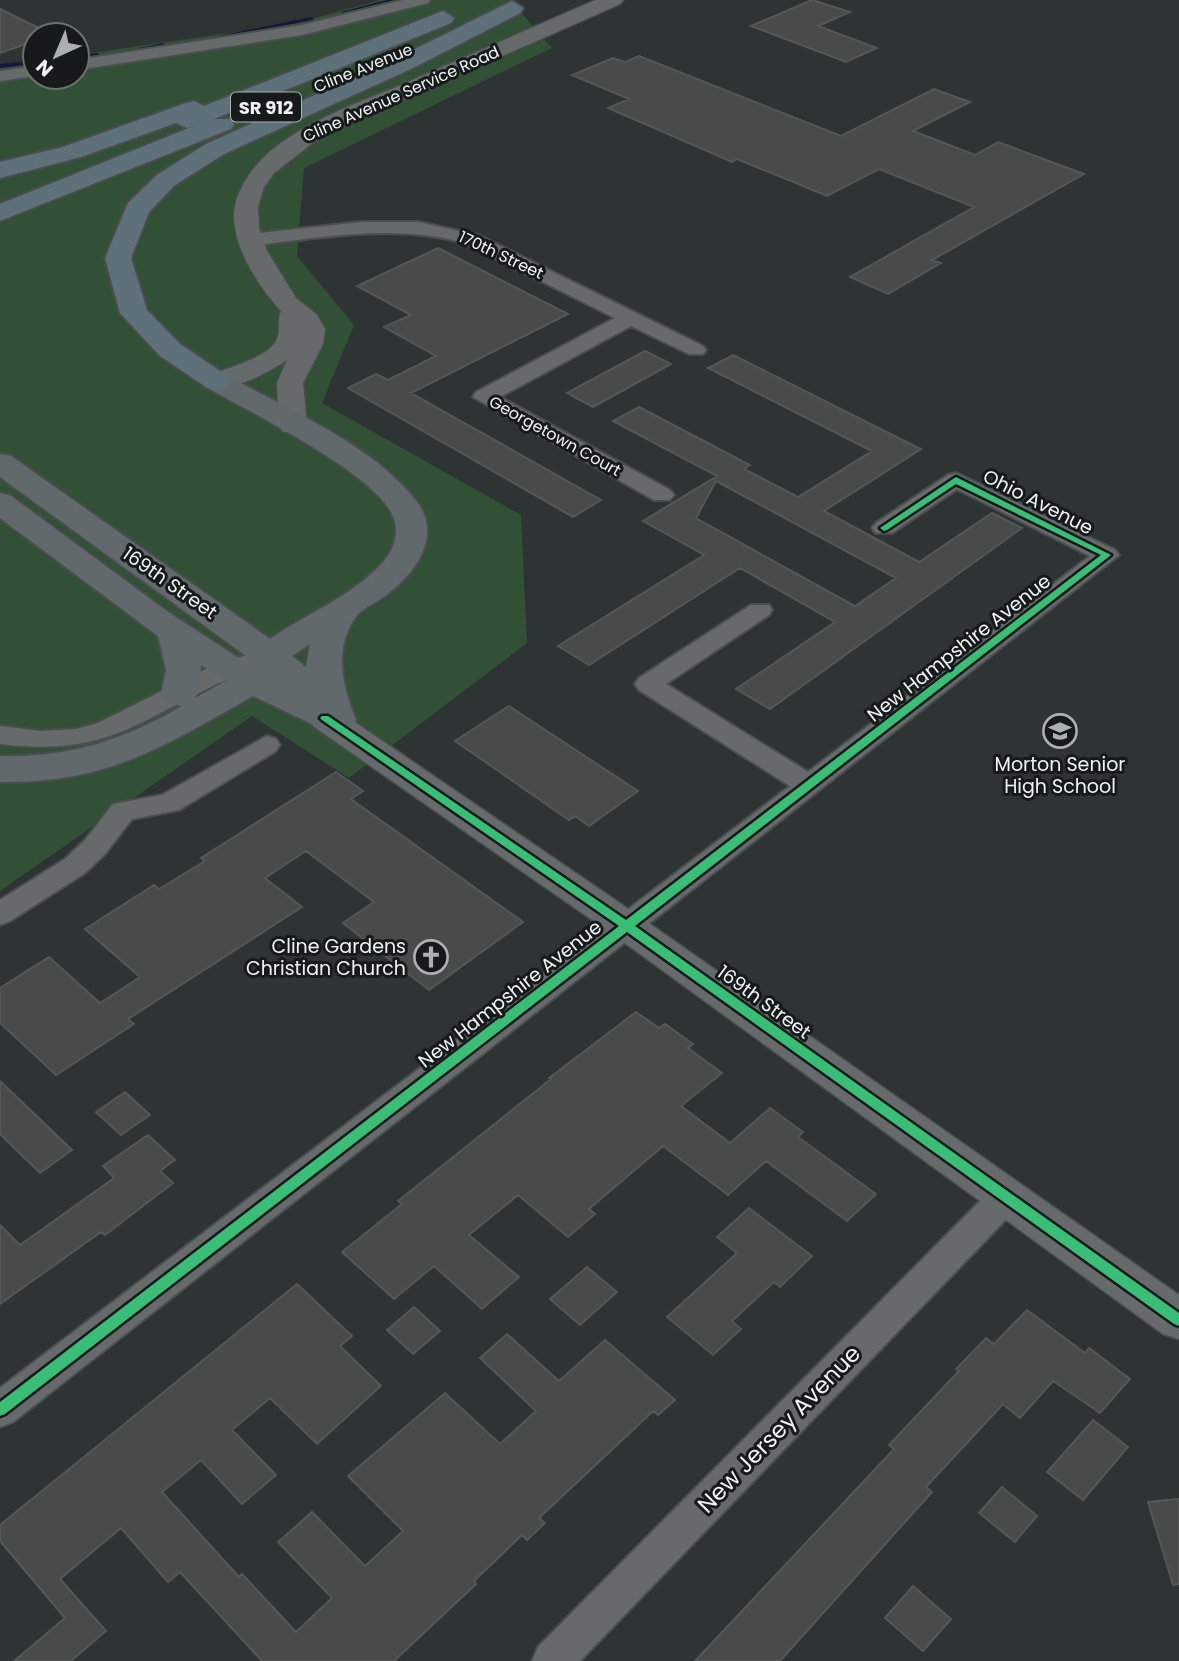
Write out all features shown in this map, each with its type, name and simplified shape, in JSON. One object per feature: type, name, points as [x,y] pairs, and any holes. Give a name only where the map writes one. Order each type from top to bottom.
[{"type":"highway","name":"Cline Avenue","points":[[0,196],[430,24],[511,3]]},
{"type":"highway","name":"Cline Avenue","points":[[0,214],[511,3]]},
{"type":"highway","points":[[216,381],[170,350],[134,313],[118,258],[137,209],[166,180],[215,149],[405,63],[511,3]]},
{"type":"highway","points":[[0,170],[72,152],[430,24]]},
{"type":"main road","points":[[0,769],[24,770],[89,761],[125,750],[164,732],[249,669],[340,614],[398,564],[411,545],[413,525],[407,509],[374,473],[216,381]]},
{"type":"main road","name":"169th Street","points":[[0,463],[249,669]]},
{"type":"main road","name":"169th Street","points":[[0,503],[172,629],[249,669],[333,723]]},
{"type":"main road","points":[[333,723],[324,688],[324,652],[340,614]]},
{"type":"main road","points":[[172,629],[182,652],[185,673],[179,695]]},
{"type":"street","points":[[91,63],[288,32],[422,0]]},
{"type":"street","name":"Cline Avenue Service Road","points":[[293,426],[290,381],[311,343],[312,329],[307,318],[292,310],[269,279],[249,240],[244,221],[250,192],[269,162],[292,144],[346,115],[613,0]]},
{"type":"street","points":[[0,76],[21,73]]},
{"type":"street","name":"170th Street","points":[[249,240],[396,227],[443,230],[471,239],[696,350]]},
{"type":"street","points":[[216,381],[249,370],[288,346],[292,336],[289,323],[292,310]]},
{"type":"street","name":"Georgetown Court","points":[[631,318],[484,397],[662,495]]},
{"type":"street","name":"Ohio Avenue","points":[[884,528],[956,480],[1107,555]]},
{"type":"street","name":"New Hampshire Avenue","points":[[0,1409],[1107,555]]},
{"type":"street","points":[[760,610],[648,684],[810,786]]},
{"type":"street","points":[[0,735],[28,741],[82,738],[117,728],[179,695],[249,669]]},
{"type":"street","name":"169th Street","points":[[333,723],[627,926],[1179,1320]]},
{"type":"street","points":[[0,914],[75,866],[95,847],[123,811],[169,803],[267,745]]},
{"type":"street","name":"New Jersey Avenue","points":[[552,1661],[1006,1197]]},
{"type":"green space","points":[[380,0],[510,0],[552,48],[304,168],[297,256],[354,325],[322,403],[521,515],[527,643],[349,778],[252,716],[0,891],[0,67],[21,63],[21,91],[91,91],[91,53],[297,23]]},
{"type":"building","points":[[812,0],[850,12],[818,26],[877,48],[846,62],[751,26]]},
{"type":"building","points":[[0,9],[24,21],[21,21],[21,46],[0,53]]},
{"type":"building","points":[[639,56],[841,136],[934,89],[970,102],[913,131],[975,155],[998,142],[1084,174],[932,260],[941,263],[888,294],[850,277],[974,207],[879,169],[827,196],[737,159],[732,162],[608,108],[629,99],[572,75],[613,58],[625,62]]},
{"type":"building","points":[[438,248],[568,314],[411,393],[601,500],[573,517],[348,388],[376,374],[388,380],[436,356],[384,327],[411,315],[357,286]]},
{"type":"building","points":[[645,351],[671,364],[593,407],[567,393]]},
{"type":"building","points":[[733,355],[921,449],[824,511],[919,562],[992,513],[1022,528],[770,709],[736,689],[835,622],[740,568],[589,665],[558,646],[704,555],[643,521],[717,476],[613,421],[639,407],[750,465],[744,469],[798,497],[872,451],[708,368]],"holes":[[[716,481],[896,578],[855,606],[696,518]]]},
{"type":"building","points":[[509,706],[638,791],[589,826],[575,816],[569,820],[455,741]]},
{"type":"building","points":[[336,772],[363,791],[351,799],[523,922],[429,990],[343,923],[374,902],[306,851],[265,878],[302,907],[128,1019],[134,1024],[56,1075],[0,1023],[0,988],[49,957],[100,1003],[140,977],[85,929],[154,885],[159,889],[205,861],[201,858]]},
{"type":"building","points":[[636,1012],[659,1028],[665,1024],[693,1044],[688,1048],[722,1073],[681,1106],[730,1143],[770,1108],[803,1132],[798,1137],[876,1194],[847,1221],[766,1161],[728,1195],[663,1146],[589,1209],[595,1214],[568,1237],[518,1195],[469,1235],[519,1277],[482,1309],[434,1266],[394,1299],[342,1252],[402,1204],[398,1201],[551,1079],[549,1078]]},
{"type":"building","points":[[0,1081],[72,1150],[40,1173],[0,1134]]},
{"type":"building","points":[[125,1092],[150,1115],[121,1135],[96,1112]]},
{"type":"building","points":[[148,1135],[175,1160],[160,1171],[173,1183],[105,1235],[101,1232],[0,1304],[0,1225],[20,1245],[114,1178],[103,1166]]},
{"type":"building","points":[[749,1208],[812,1256],[780,1287],[774,1282],[732,1321],[741,1329],[713,1355],[667,1317],[737,1253],[717,1237]]},
{"type":"building","points":[[587,1267],[617,1292],[580,1325],[550,1299]]},
{"type":"building","points":[[297,1284],[352,1336],[340,1346],[381,1386],[317,1444],[270,1398],[232,1430],[276,1475],[242,1504],[201,1460],[162,1492],[239,1577],[242,1574],[296,1632],[332,1598],[278,1542],[312,1512],[365,1566],[403,1531],[348,1476],[445,1393],[500,1444],[536,1411],[480,1358],[507,1334],[559,1381],[605,1340],[675,1400],[658,1415],[653,1411],[539,1518],[545,1523],[527,1540],[522,1535],[474,1581],[476,1584],[394,1661],[262,1661],[180,1572],[168,1582],[121,1528],[60,1579],[106,1631],[71,1661],[14,1661],[65,1618],[0,1541],[0,1525]]},
{"type":"building","points":[[414,1307],[440,1331],[413,1354],[387,1330]]},
{"type":"building","points":[[1027,1310],[1085,1353],[1089,1348],[1130,1379],[1100,1413],[1053,1381],[1020,1418],[1003,1404],[926,1487],[932,1492],[780,1661],[695,1661],[894,1449],[889,1445],[959,1371],[956,1369],[986,1338],[994,1344]]},
{"type":"building","points":[[1093,1420],[1128,1447],[1083,1500],[1047,1472]]},
{"type":"building","points":[[1002,1487],[1037,1516],[1015,1542],[979,1513]]},
{"type":"building","points":[[1179,1499],[1179,1584],[1173,1585],[1148,1502]]},
{"type":"building","points":[[913,1586],[951,1619],[923,1651],[885,1618]]},
{"type":"waterway","points":[[343,12],[393,0]]},
{"type":"waterway","points":[[216,37],[311,19]]},
{"type":"waterway","points":[[134,50],[163,45]]},
{"type":"waterway","points":[[91,56],[97,55]]},
{"type":"waterway","points":[[0,66],[21,64]]},
{"type":"cycle path","points":[[0,1410],[1107,555],[956,480],[884,528]]},
{"type":"cycle path","points":[[325,718],[627,926],[1179,1320]]},
{"type":"place","name":"Morton Senior High School","points":[[1060,731]]},
{"type":"place","name":"Cline Gardens Christian Church","points":[[431,957]]}]
